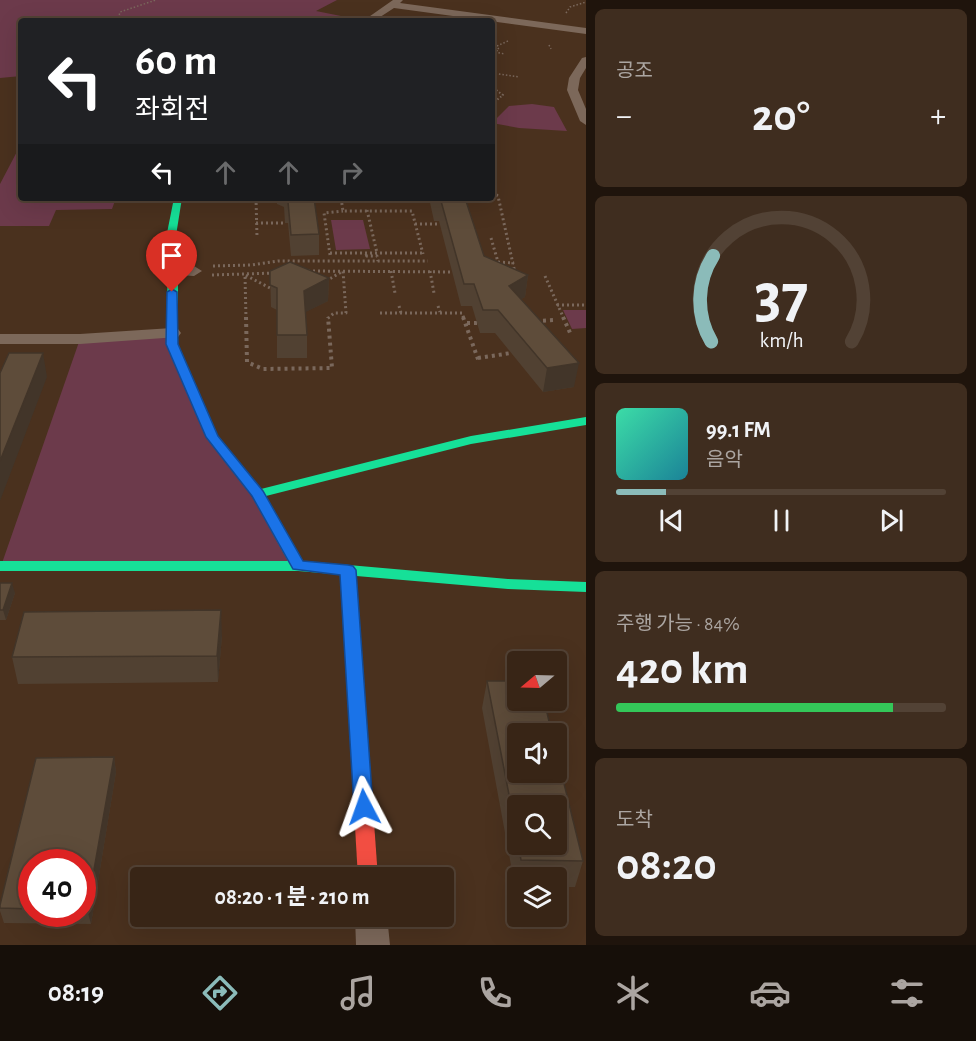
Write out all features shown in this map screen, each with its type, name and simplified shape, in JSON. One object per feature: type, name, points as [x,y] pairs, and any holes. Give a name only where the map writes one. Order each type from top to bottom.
[{"type":"street","points":[[373,18],[397,2],[586,31]]},
{"type":"street","points":[[586,60],[571,82],[571,88],[586,121]]},
{"type":"street","points":[[177,201],[169,248],[172,258],[172,344],[212,437],[258,494],[298,566]]},
{"type":"street","points":[[172,271],[202,271]]},
{"type":"street","points":[[0,339],[80,339],[172,333]]},
{"type":"street","points":[[258,494],[471,440],[586,421]]},
{"type":"street","points":[[0,566],[298,566],[508,584],[586,587]]},
{"type":"street","points":[[348,570],[367,867]]},
{"type":"street","points":[[372,927],[373,945]]},
{"type":"path","points":[[122,18],[119,16],[123,10],[156,0]]},
{"type":"path","points":[[495,41],[499,38]]},
{"type":"path","points":[[495,52],[499,48],[497,46],[508,41]]},
{"type":"path","points":[[549,45],[551,49]]},
{"type":"path","points":[[495,52],[505,54]]},
{"type":"path","points":[[495,74],[519,78]]},
{"type":"path","points":[[495,101],[503,94],[496,90]]},
{"type":"path","points":[[495,193],[498,196],[514,263],[514,276]]},
{"type":"path","points":[[256,201],[257,237]]},
{"type":"path","points":[[341,201],[343,211]]},
{"type":"path","points":[[370,203],[369,210],[377,253]]},
{"type":"path","points":[[404,203],[406,210]]},
{"type":"path","points":[[343,211],[412,211],[423,254],[330,254],[325,212],[343,211]]},
{"type":"path","points":[[317,222],[325,221]]},
{"type":"path","points":[[256,223],[285,223]]},
{"type":"path","points":[[416,224],[440,224]]},
{"type":"path","points":[[491,238],[498,262],[514,263]]},
{"type":"path","points":[[377,253],[364,256],[376,256],[378,261]]},
{"type":"path","points":[[202,271],[278,261],[428,261]]},
{"type":"path","points":[[202,271],[245,275],[276,272]]},
{"type":"path","points":[[308,271],[458,272]]},
{"type":"path","points":[[245,275],[247,362],[263,369],[332,368],[327,318],[331,314],[346,313],[343,271]]},
{"type":"path","points":[[326,281],[343,271]]},
{"type":"path","points":[[392,271],[395,293]]},
{"type":"path","points":[[430,272],[434,293]]},
{"type":"path","points":[[245,275],[276,290]]},
{"type":"path","points":[[545,276],[571,335]]},
{"type":"path","points":[[556,305],[586,305]]},
{"type":"path","points":[[399,306],[400,313]]},
{"type":"path","points":[[438,306],[440,312]]},
{"type":"path","points":[[380,313],[459,312],[464,315],[478,360],[511,354]]},
{"type":"path","points":[[531,321],[555,320]]},
{"type":"path","points":[[467,323],[477,323]]},
{"type":"shaded area","points":[[0,0],[337,0],[316,11],[351,18],[18,18],[18,76],[0,78]]},
{"type":"shaded area","points":[[532,104],[554,107],[567,131],[519,128],[495,124],[495,120],[509,106]]},
{"type":"shaded area","points":[[18,150],[18,201],[115,201],[112,209],[56,210],[49,226],[0,226],[0,184]]},
{"type":"shaded area","points":[[331,220],[363,220],[370,249],[336,250]]},
{"type":"shaded area","points":[[563,310],[586,310],[586,328],[572,329]]},
{"type":"shaded area","points":[[172,333],[212,437],[298,566],[1,566],[80,339]]},
{"type":"building","points":[[314,201],[319,234],[291,235],[288,202],[284,202]]},
{"type":"building","points":[[441,201],[466,201],[484,256],[528,275],[509,286],[579,363],[547,368],[498,310],[483,310],[474,284],[464,284]]},
{"type":"building","points":[[290,262],[329,278],[304,291],[307,335],[277,335],[277,288],[270,285],[270,271]]},
{"type":"building","points":[[9,353],[43,353],[0,461],[0,373]]},
{"type":"building","points":[[0,583],[12,583],[3,610],[0,610]]},
{"type":"building","points":[[221,610],[217,656],[12,657],[24,612]]},
{"type":"building","points":[[487,681],[507,681],[507,711],[547,711],[549,723],[507,723],[507,783],[564,783],[567,795],[509,795]]},
{"type":"building","points":[[114,757],[96,858],[96,849],[18,849],[18,909],[0,908],[0,905],[36,758]]},
{"type":"building","points":[[567,796],[583,861],[521,860],[520,855],[567,855]]},
{"type":"traffic: fast","points":[[177,201],[169,248],[173,258],[172,344],[212,437],[258,494],[298,566]]},
{"type":"traffic: fast","points":[[258,494],[471,440],[586,421]]},
{"type":"traffic: fast","points":[[0,566],[298,566],[508,584],[586,587]]},
{"type":"traffic: jam","points":[[348,570],[367,867]]},
{"type":"route","points":[[172,292],[172,344],[196,395],[212,437],[258,494],[298,566],[348,570],[364,807]]}]
